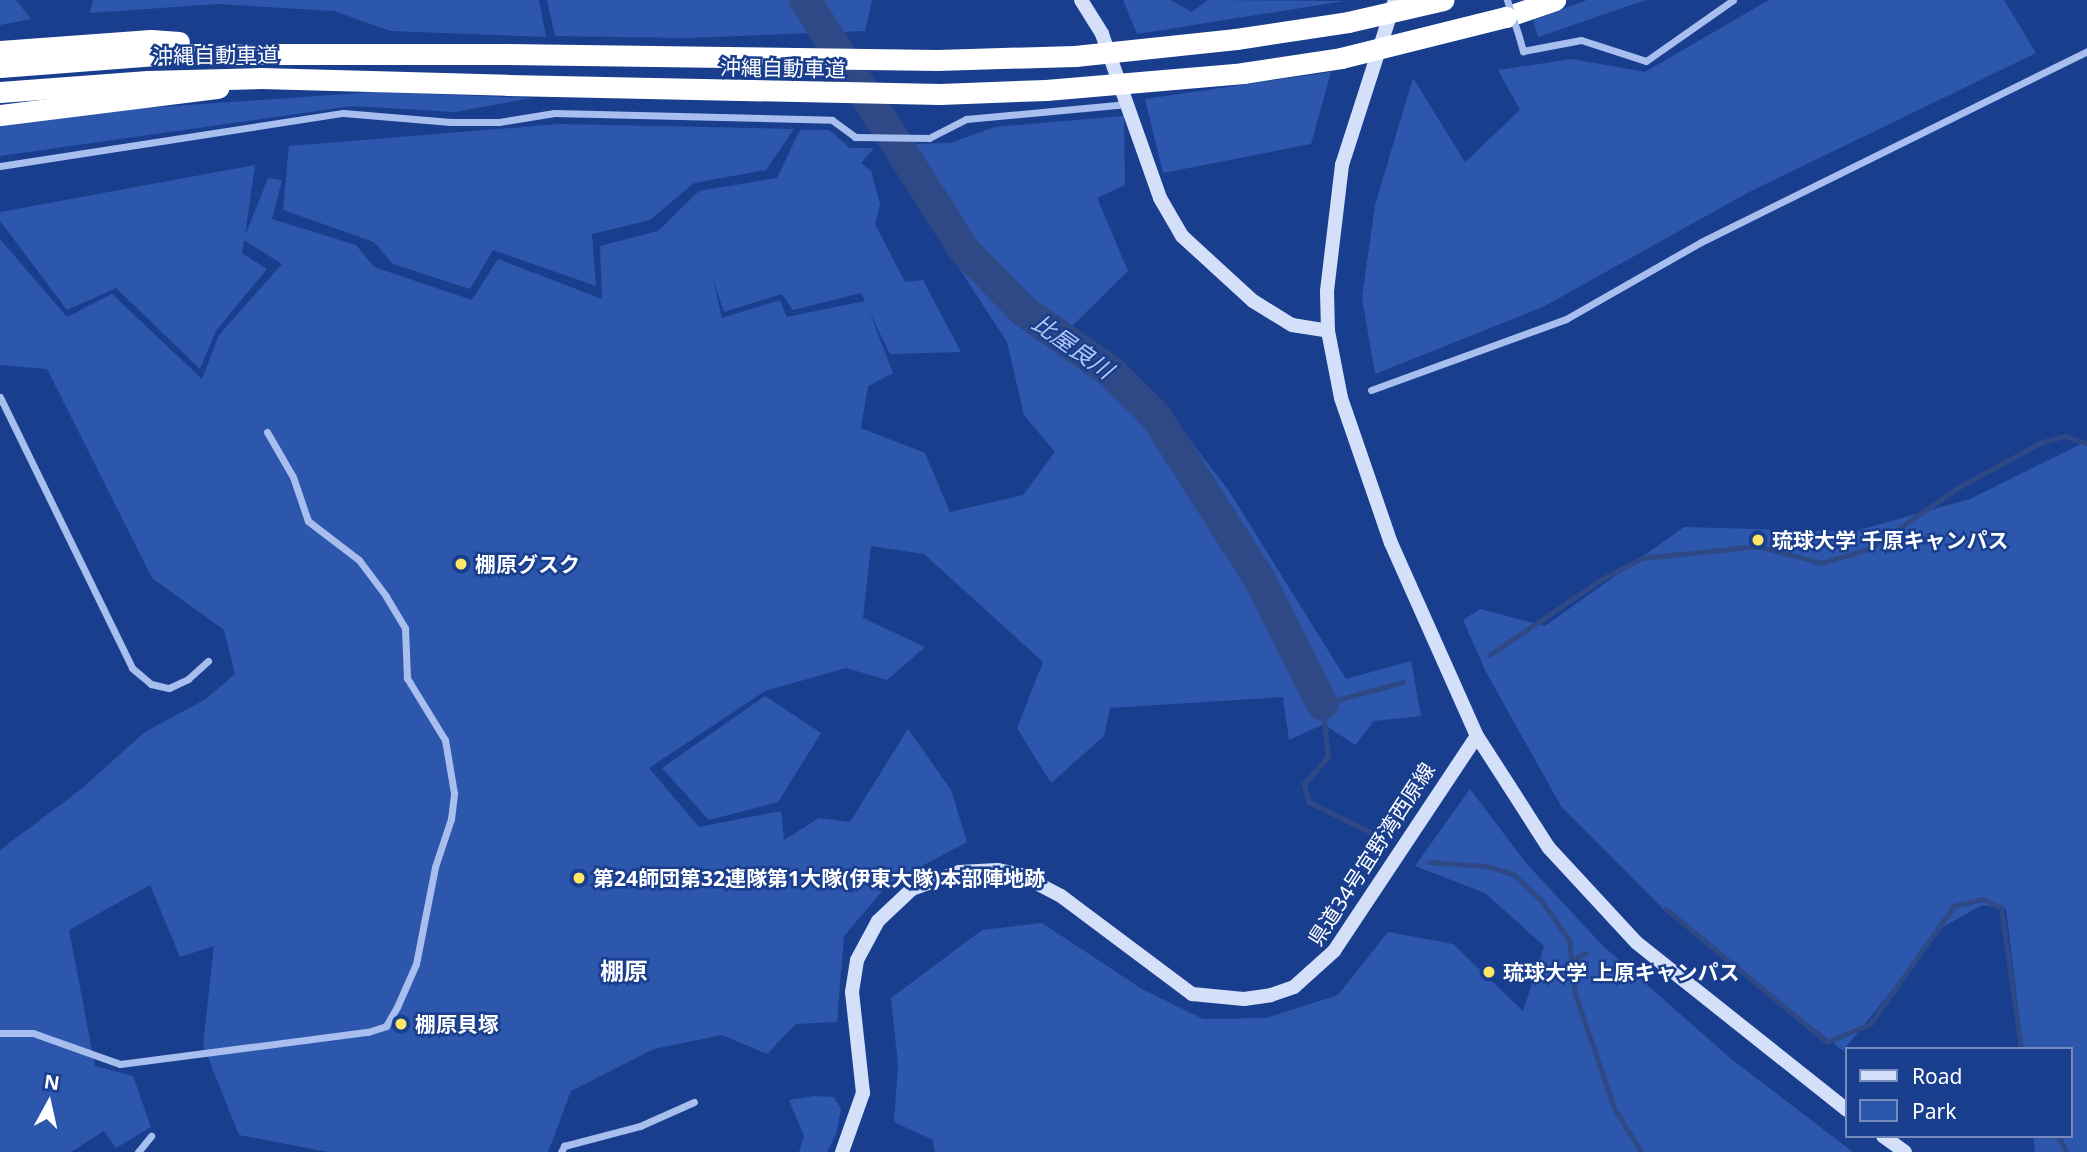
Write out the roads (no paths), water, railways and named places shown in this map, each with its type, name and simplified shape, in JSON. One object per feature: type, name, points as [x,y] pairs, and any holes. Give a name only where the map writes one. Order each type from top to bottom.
[{"type":"highway","name":"沖縄自動車道","points":[[0,66],[168,54],[310,52],[937,61],[1074,55],[1236,39],[1348,22],[1443,0]]},
{"type":"highway","name":"沖縄自動車道","points":[[0,92],[148,80],[261,78],[940,94],[1152,83],[1341,58],[1506,9],[1555,0]]},
{"type":"highway","points":[[0,51],[151,40],[310,52]]},
{"type":"highway","points":[[0,115],[186,95],[261,78]]},
{"type":"main road","points":[[1081,0],[1102,34],[1160,198],[1182,236],[1231,284],[1269,312],[1306,330],[1328,331]]},
{"type":"main road","points":[[1395,0],[1342,165],[1329,251],[1328,331],[1341,398],[1366,477],[1425,625],[1476,736],[1549,848],[1602,910],[1754,1040],[1846,1109]]},
{"type":"main road","name":"県道34号宜野湾西原線","points":[[842,1152],[863,1094],[852,992],[857,960],[878,921],[912,889],[959,873],[998,870],[1021,875],[1061,896],[1192,994],[1244,999],[1270,995],[1294,987],[1334,951],[1476,736]]},
{"type":"main road","points":[[1886,1138],[1905,1152]]},
{"type":"street","points":[[1506,9],[1523,51],[1581,40],[1646,61],[1733,0]]},
{"type":"street","points":[[1371,390],[1566,319],[1700,242],[2087,51]]},
{"type":"street","points":[[0,166],[343,113],[451,122],[499,122],[554,113],[832,120],[855,137],[929,138],[966,119],[1128,104]]},
{"type":"street","points":[[0,397],[132,668],[151,684],[169,688],[188,679],[208,661]]},
{"type":"street","points":[[0,1033],[33,1033],[120,1064],[368,1032],[386,1026],[397,1007],[416,964],[435,867],[451,819],[454,793],[445,740],[407,678],[405,628],[386,596],[359,560],[308,521],[293,477],[267,432]]},
{"type":"street","points":[[561,1152],[564,1146],[640,1126],[694,1102]]},
{"type":"street","points":[[138,1152],[152,1136]]},
{"type":"waterway","name":"比屋良川","points":[[805,0],[964,250],[1025,312],[1110,371],[1155,415],[1260,580],[1322,704]]},
{"type":"waterway","points":[[1489,655],[1602,579],[1642,558],[1758,546],[1821,563],[1869,549],[1959,487],[2042,442],[2064,436],[2087,443]]},
{"type":"waterway","points":[[1376,835],[1309,802],[1304,784],[1328,756],[1322,704],[1403,682]]},
{"type":"waterway","points":[[1429,862],[1486,866],[1513,874],[1540,899],[1569,940],[1575,994],[1614,1108],[1641,1152]]},
{"type":"waterway","points":[[1666,909],[1827,1042],[1870,1024],[1954,906],[1982,899],[2001,908],[2021,1047]]},
{"type":"waterway","points":[[1574,959],[1586,953]]},
{"type":"waterway","points":[[2059,1138],[2066,1152]]},
{"type":"place","name":"琉球大学 千原キャンパス","points":[[1758,540]]},
{"type":"place","name":"棚原グスク","points":[[461,564]]},
{"type":"place","name":"第24師団第32連隊第1大隊(伊東大隊)本部陣地跡","points":[[579,878]]},
{"type":"place","name":"琉球大学 上原キャンパス","points":[[1489,972]]},
{"type":"place","name":"棚原貝塚","points":[[401,1024]]},
{"type":"district","name":"棚原","points":[[624,971]]}]
